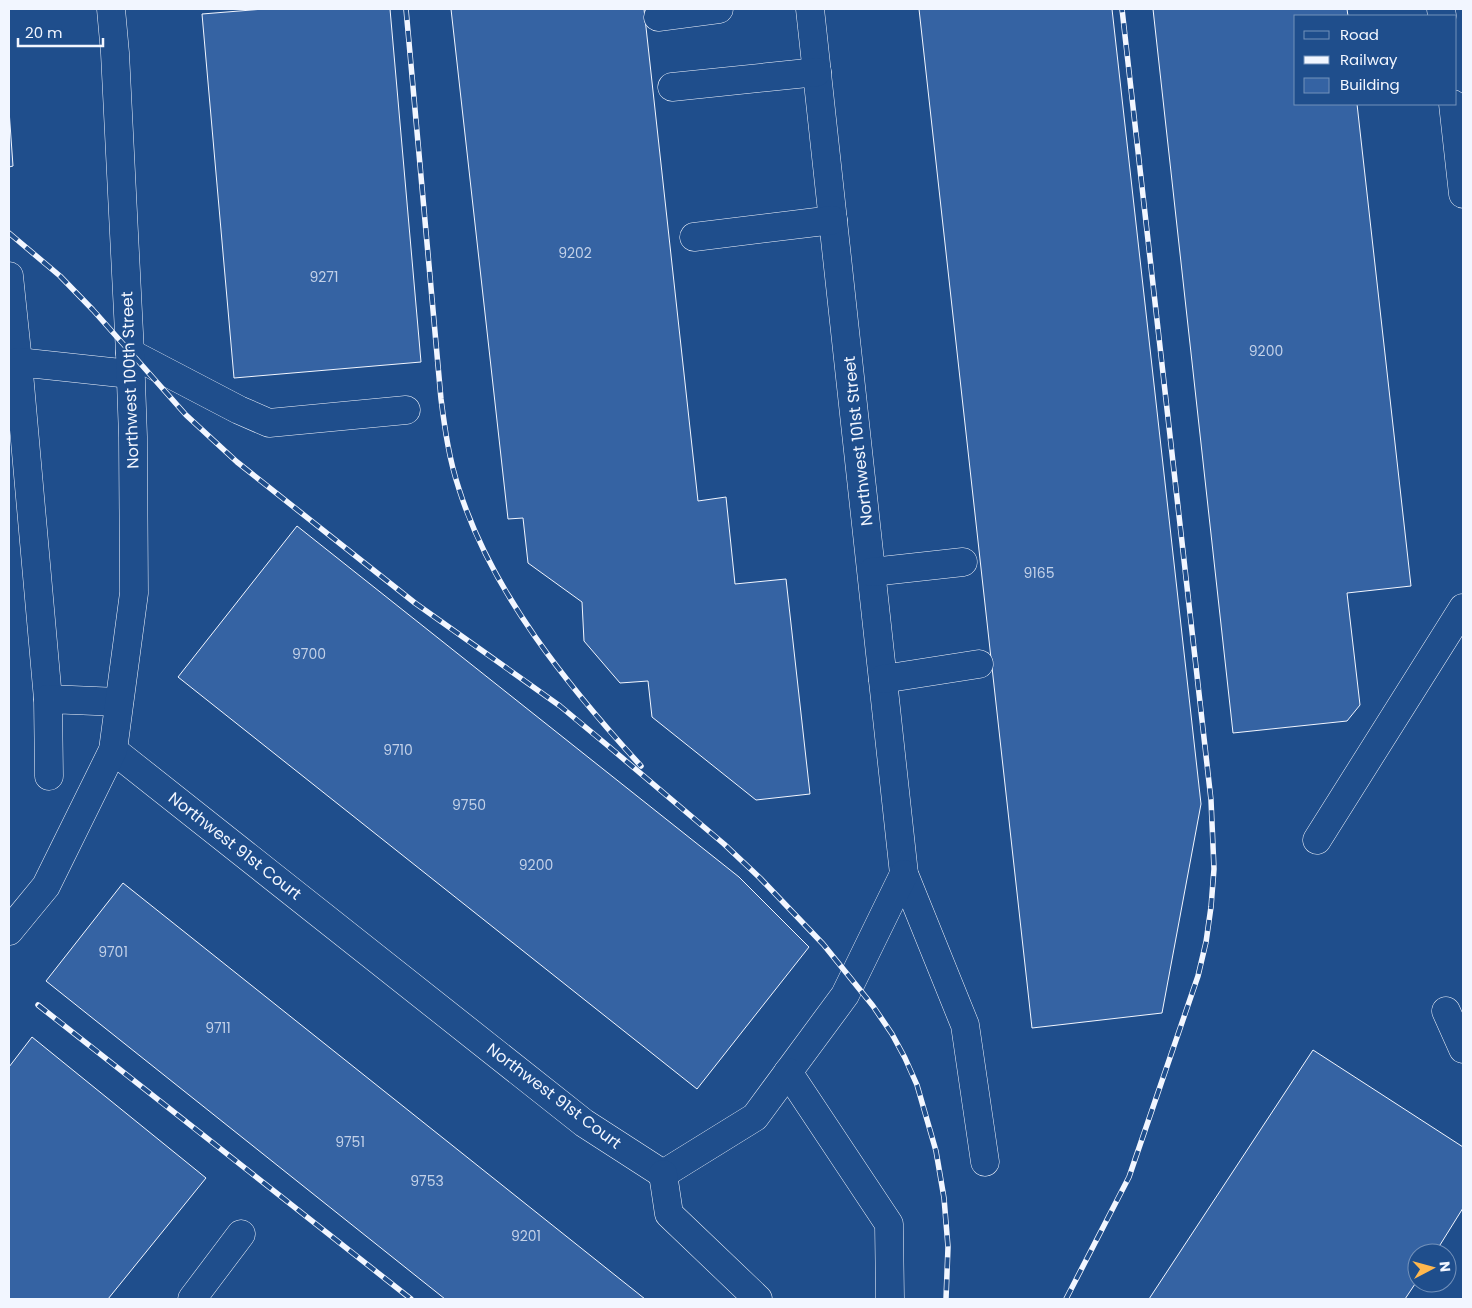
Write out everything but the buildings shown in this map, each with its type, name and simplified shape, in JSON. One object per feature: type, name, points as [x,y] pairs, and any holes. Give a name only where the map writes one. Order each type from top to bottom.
[{"type":"street","name":"Northwest 100th Street","points":[[9,931],[46,886],[113,750],[134,593],[130,364],[115,53],[111,9]]},
{"type":"street","points":[[658,17],[719,9]]},
{"type":"street","name":"Northwest 101st Street","points":[[810,9],[904,874]]},
{"type":"street","points":[[672,87],[817,72]]},
{"type":"street","points":[[1452,105],[1463,194]]},
{"type":"street","points":[[694,237],[833,220]]},
{"type":"street","points":[[9,276],[48,698],[48,776]]},
{"type":"street","points":[[18,362],[130,364],[215,397],[269,423],[406,410]]},
{"type":"street","points":[[872,572],[963,562]]},
{"type":"street","points":[[1317,840],[1463,608]]},
{"type":"street","points":[[883,679],[979,664]]},
{"type":"street","points":[[48,698],[119,702]]},
{"type":"street","name":"Northwest 91st Court","points":[[113,750],[584,1123],[663,1174]]},
{"type":"street","points":[[758,1299],[669,1214],[663,1174],[755,1116],[844,995],[904,874]]},
{"type":"street","points":[[904,874],[964,1025],[985,1162]]},
{"type":"street","points":[[1446,1011],[1463,1049]]},
{"type":"street","points":[[788,1072],[889,1224],[890,1299]]},
{"type":"street","points":[[192,1299],[240,1234]]},
{"type":"railway","points":[[406,9],[441,399],[448,444],[459,489],[473,527],[491,565],[512,601],[560,671],[586,704],[641,766]]},
{"type":"railway","points":[[1066,1299],[1129,1177],[1198,976],[1206,942],[1214,869],[1211,800],[1122,9]]},
{"type":"railway","points":[[9,233],[60,276],[93,310],[186,415],[237,462],[415,603],[560,706],[724,844],[760,878],[823,944],[873,1006],[892,1034],[917,1085],[936,1151],[944,1198],[948,1247],[946,1299]]},
{"type":"railway","points":[[38,1005],[411,1299]]}]
